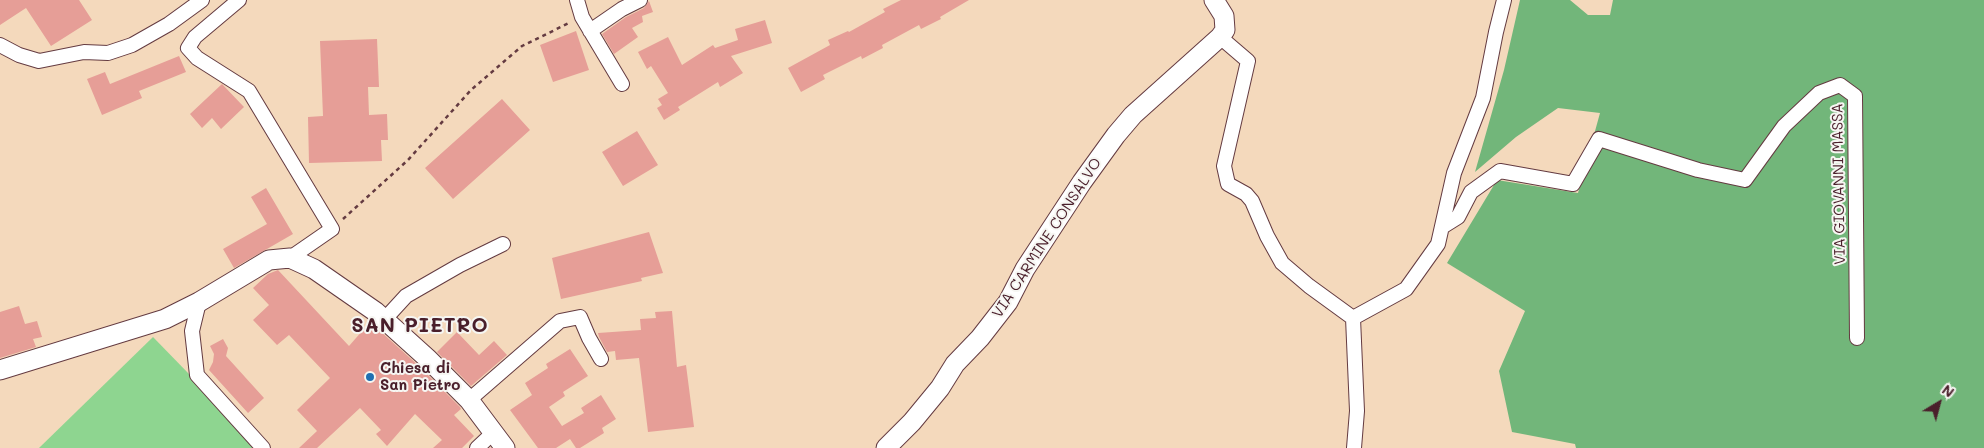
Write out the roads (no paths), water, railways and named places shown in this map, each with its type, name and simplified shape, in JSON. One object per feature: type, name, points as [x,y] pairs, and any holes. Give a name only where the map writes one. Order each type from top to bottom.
[{"type":"street","points":[[0,45],[39,61],[84,52],[108,53],[132,45],[169,24],[202,0]]},
{"type":"street","points":[[0,370],[165,319],[200,302],[269,260],[290,258],[332,229],[249,91],[196,58],[188,48],[195,37],[239,0]]},
{"type":"street","points":[[577,0],[582,17],[622,84]]},
{"type":"street","points":[[590,31],[622,9],[640,0]]},
{"type":"street","points":[[1214,0],[1224,16],[1225,30],[1220,37],[1248,61],[1224,166],[1228,184],[1246,194],[1252,201],[1267,236],[1282,263],[1353,318],[1357,411],[1354,448]]},
{"type":"street","points":[[1353,318],[1406,289],[1438,244],[1454,173],[1483,98],[1504,0]]},
{"type":"street","name":"VIA CARMINE CONSALVO","points":[[886,448],[929,402],[955,364],[980,338],[1008,302],[1025,269],[1082,182],[1116,135],[1133,115],[1220,37]]},
{"type":"street","name":"VIA GIOVANNI MASSA","points":[[1442,228],[1458,217],[1471,192],[1500,171],[1573,184],[1598,139],[1698,170],[1745,180],[1784,126],[1819,93],[1840,85],[1855,96],[1857,338]]},
{"type":"street","points":[[384,320],[406,296],[460,265],[503,244]]},
{"type":"street","points":[[290,258],[314,270],[384,320],[470,400],[505,448]]},
{"type":"street","points":[[200,302],[192,332],[197,375],[263,448]]},
{"type":"street","points":[[470,400],[560,320],[580,317],[601,359]]},
{"type":"street","points":[[476,448],[494,432]]},
{"type":"place","name":"Chiesa di San Pietro","points":[[370,377]]},
{"type":"district","name":"SAN PIETRO","points":[[420,326]]}]
